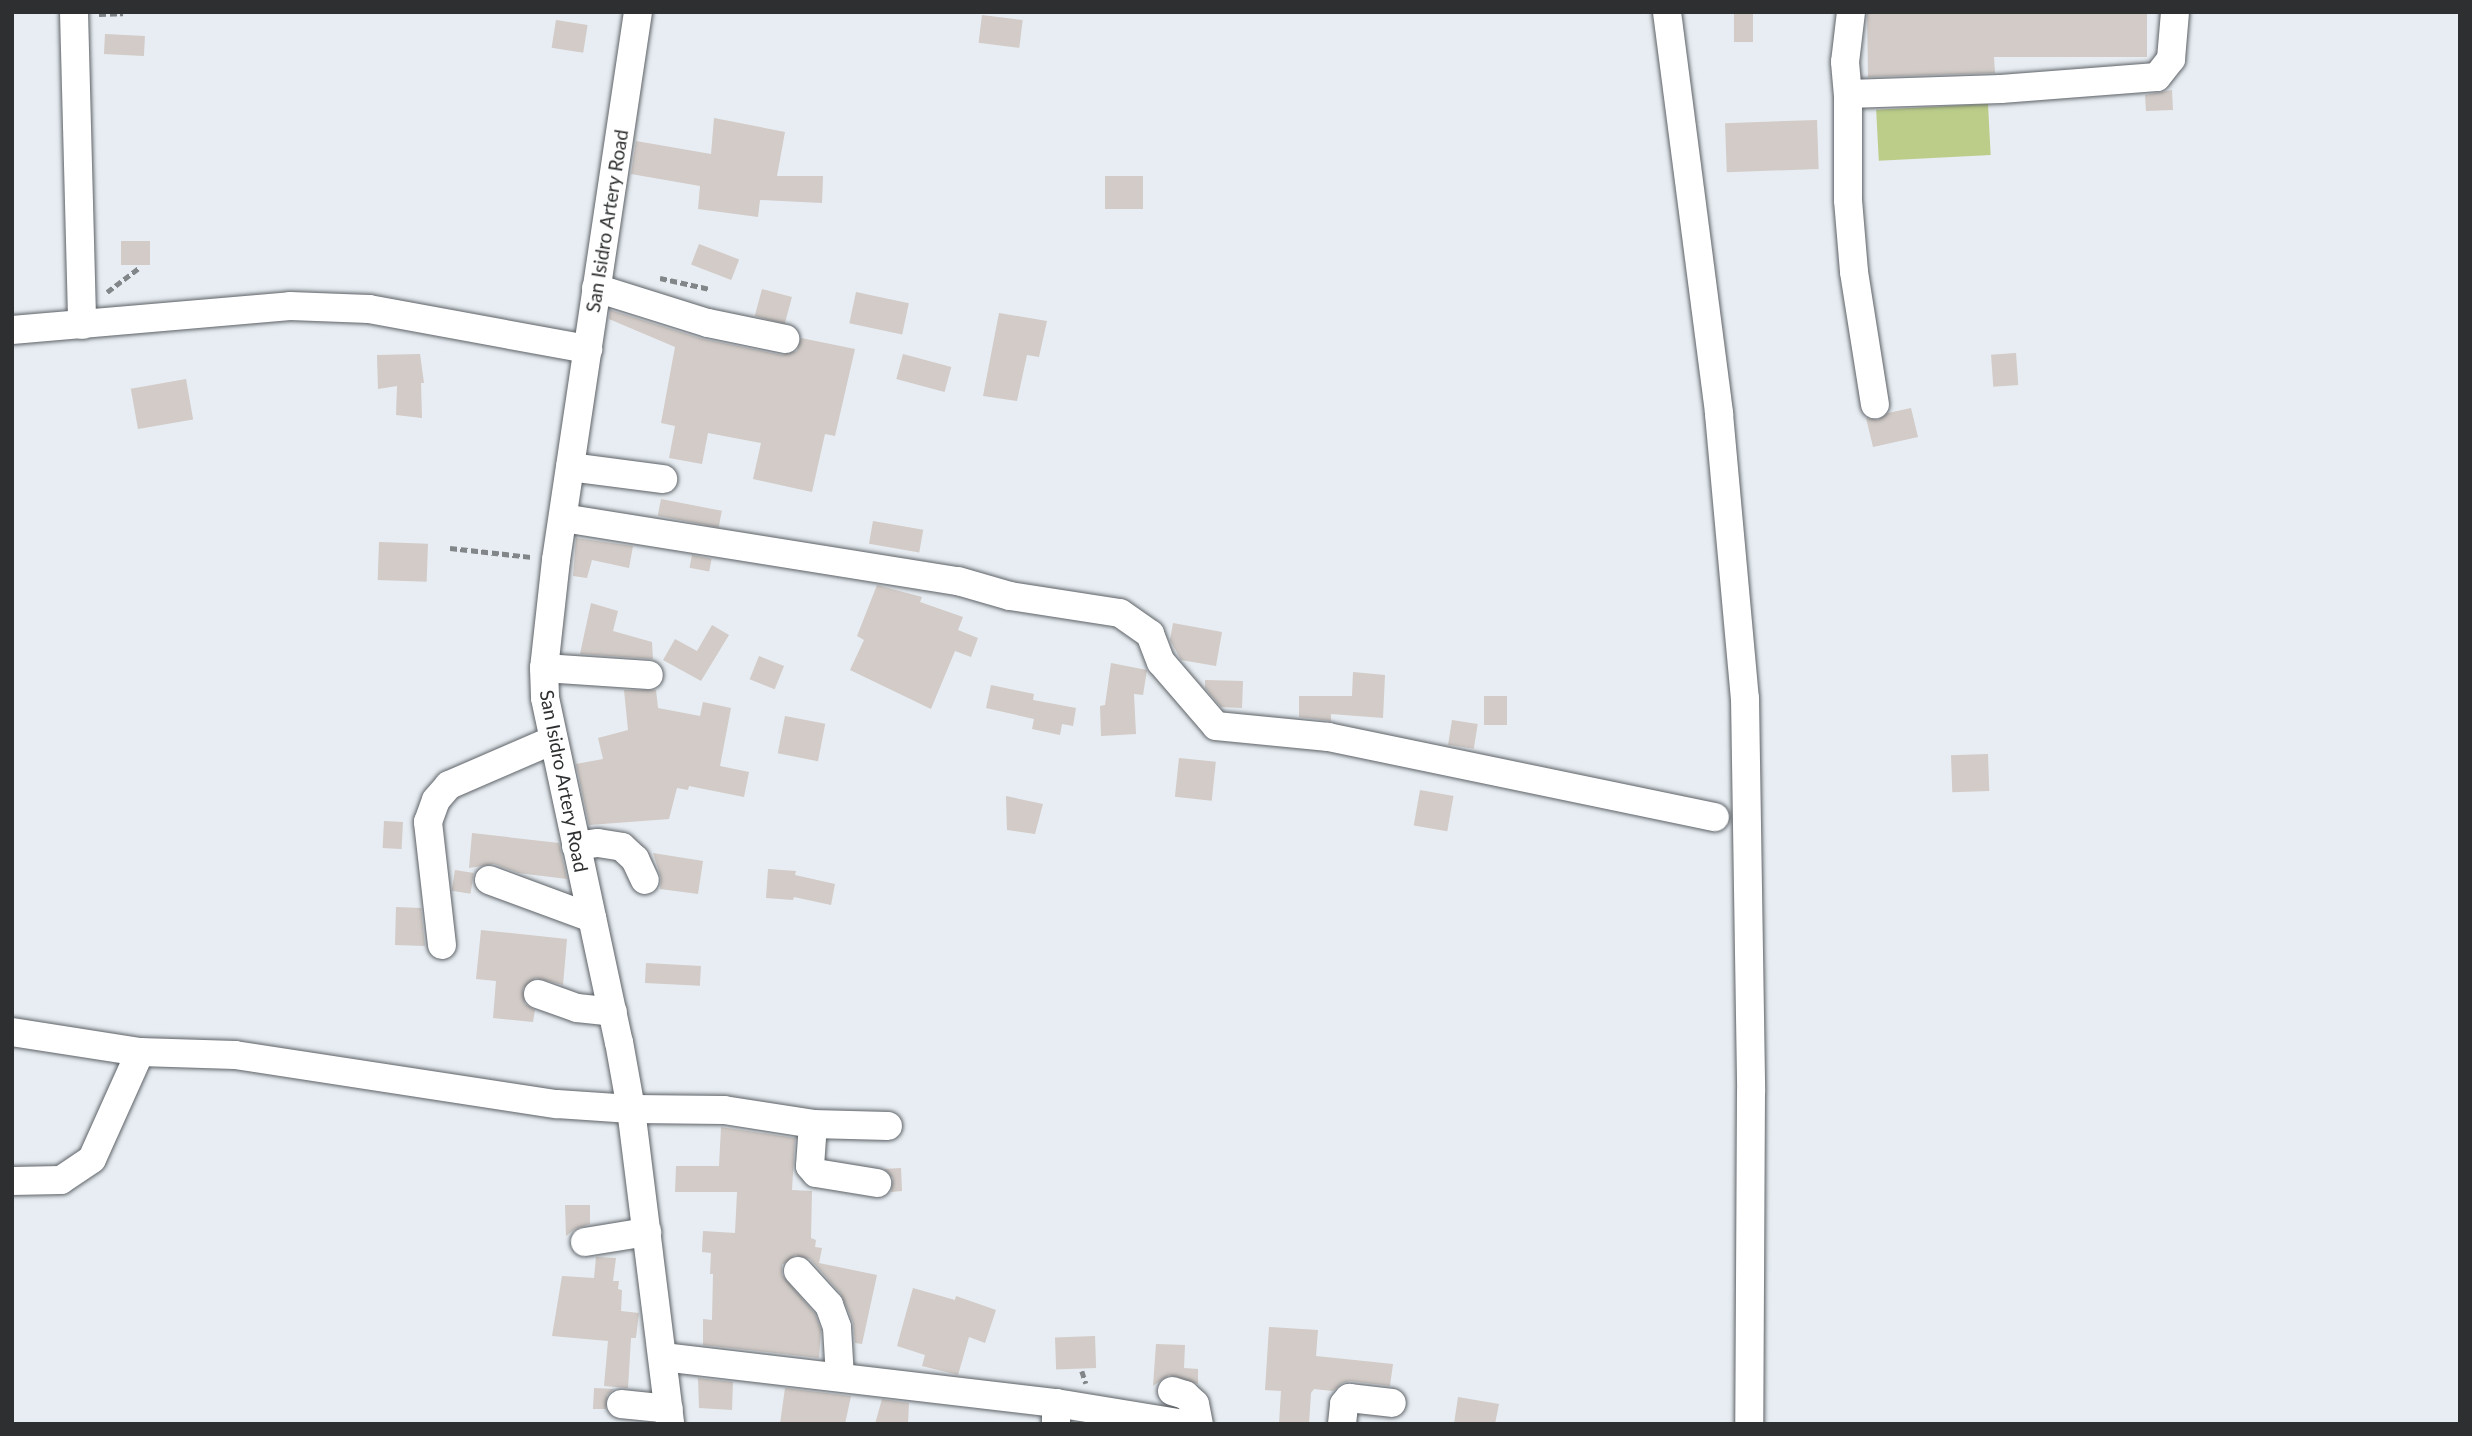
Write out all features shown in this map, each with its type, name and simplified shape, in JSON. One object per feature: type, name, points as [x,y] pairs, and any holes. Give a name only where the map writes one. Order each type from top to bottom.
[{"type":"street","points":[[74,12],[82,325]]},
{"type":"street","name":"San Isidro Artery Road","points":[[638,12],[556,560],[544,668],[545,698],[553,740],[613,1012],[631,1110],[670,1416]]},
{"type":"street","points":[[1667,12],[1719,414],[1745,698],[1751,1092],[1749,1424]]},
{"type":"street","points":[[1851,12],[1844,62],[1848,94],[1848,200],[1854,272],[1875,404]]},
{"type":"street","points":[[1848,94],[2001,89],[2157,77],[2171,58],[2175,12]]},
{"type":"street","points":[[596,288],[708,323],[785,339]]},
{"type":"street","points":[[12,330],[290,306],[356,308],[444,321],[588,349]]},
{"type":"street","points":[[570,467],[663,479]]},
{"type":"street","points":[[563,518],[958,581],[1010,596],[1120,613],[1150,634],[1161,662],[1216,726],[1328,737],[1715,817]]},
{"type":"street","points":[[544,668],[649,675]]},
{"type":"street","points":[[442,945],[428,822],[436,800],[449,785],[553,740]]},
{"type":"street","points":[[576,846],[598,843],[622,848],[635,859],[645,880]]},
{"type":"street","points":[[489,880],[592,918]]},
{"type":"street","points":[[538,994],[578,1008],[613,1012]]},
{"type":"street","points":[[12,1032],[140,1052],[235,1055],[557,1104],[631,1110],[724,1110],[813,1124],[888,1126]]},
{"type":"street","points":[[12,1181],[61,1180],[92,1159],[140,1052]]},
{"type":"street","points":[[813,1124],[810,1166],[816,1173],[877,1183]]},
{"type":"street","points":[[585,1242],[647,1232]]},
{"type":"street","points":[[798,1271],[829,1305],[837,1326],[841,1377]]},
{"type":"street","points":[[663,1357],[841,1377],[1056,1414],[1184,1424]]},
{"type":"street","points":[[1172,1391],[1185,1395],[1195,1404],[1199,1424]]},
{"type":"street","points":[[1342,1424],[1344,1405],[1349,1398],[1392,1403]]},
{"type":"street","points":[[621,1404],[670,1416]]},
{"type":"path","points":[[450,548],[556,560]]},
{"type":"green space","points":[[1988,104],[1991,155],[1879,161],[1876,110]]},
{"type":"building","points":[[1734,12],[1753,12],[1753,42],[1734,42]]},
{"type":"building","points":[[1867,12],[2147,12],[2147,57],[1994,57],[1995,73],[1868,77]]},
{"type":"building","points":[[982,15],[1023,20],[1019,48],[979,43]]},
{"type":"building","points":[[556,20],[588,25],[583,53],[552,48]]},
{"type":"building","points":[[105,34],[145,36],[144,56],[104,54]]},
{"type":"building","points":[[2172,90],[2173,110],[2146,111],[2145,95]]},
{"type":"building","points":[[714,118],[785,132],[777,176],[823,176],[822,203],[760,200],[758,217],[698,209],[700,186],[631,174],[636,141],[711,154]]},
{"type":"building","points":[[1817,120],[1819,169],[1727,172],[1725,123]]},
{"type":"building","points":[[1105,176],[1143,176],[1143,209],[1105,209]]},
{"type":"building","points":[[121,241],[150,241],[150,265],[121,265]]},
{"type":"building","points":[[699,244],[739,259],[731,280],[691,265]]},
{"type":"building","points":[[762,289],[792,297],[785,324],[755,316]]},
{"type":"building","points":[[856,292],[909,303],[902,335],[849,323]]},
{"type":"building","points":[[610,310],[703,339],[782,355],[797,351],[801,338],[855,349],[835,436],[825,434],[812,492],[753,479],[761,443],[708,433],[702,464],[669,458],[675,426],[661,423],[675,347],[609,319]]},
{"type":"building","points":[[999,313],[1047,321],[1039,357],[1027,355],[1017,401],[983,396]]},
{"type":"building","points":[[2016,353],[2018,385],[1993,387],[1991,355]]},
{"type":"building","points":[[420,354],[424,383],[421,383],[422,418],[396,415],[397,386],[378,389],[377,355]]},
{"type":"building","points":[[903,354],[951,367],[945,392],[896,379]]},
{"type":"building","points":[[186,379],[193,419],[138,429],[131,389]]},
{"type":"building","points":[[1911,408],[1918,437],[1873,447],[1866,418],[1878,420],[1888,413]]},
{"type":"building","points":[[661,499],[722,511],[719,528],[658,516]]},
{"type":"building","points":[[873,521],[923,530],[919,553],[869,544]]},
{"type":"building","points":[[576,538],[633,546],[629,568],[592,560],[587,578],[573,576]]},
{"type":"building","points":[[379,542],[428,544],[427,582],[378,580]]},
{"type":"building","points":[[692,555],[712,559],[709,572],[690,568]]},
{"type":"building","points":[[877,585],[922,597],[920,602],[963,617],[958,630],[978,638],[971,657],[955,651],[931,709],[850,670],[864,640],[857,636]]},
{"type":"building","points":[[591,603],[618,611],[613,631],[652,642],[653,659],[580,654]]},
{"type":"building","points":[[1173,623],[1222,632],[1216,666],[1181,660],[1170,640]]},
{"type":"building","points":[[712,625],[729,635],[701,681],[663,660],[675,639],[697,651]]},
{"type":"building","points":[[759,656],[784,666],[775,689],[750,679]]},
{"type":"building","points":[[1111,663],[1147,670],[1143,695],[1134,694],[1136,734],[1101,736],[1100,706],[1105,705]]},
{"type":"building","points":[[1353,672],[1385,675],[1383,718],[1331,714],[1331,721],[1299,717],[1299,696],[1352,696]]},
{"type":"building","points":[[1205,680],[1243,681],[1242,708],[1221,707],[1205,688]]},
{"type":"building","points":[[991,685],[1034,694],[1033,700],[1076,708],[1073,726],[1062,724],[1060,735],[1032,729],[1034,719],[986,708]]},
{"type":"building","points":[[624,690],[656,690],[658,708],[700,716],[703,702],[731,708],[720,766],[749,772],[744,797],[689,786],[688,790],[677,788],[669,819],[589,825],[576,764],[603,759],[598,738],[628,730]]},
{"type":"building","points":[[1484,696],[1507,696],[1507,725],[1484,725]]},
{"type":"building","points":[[785,716],[825,724],[818,761],[778,753]]},
{"type":"building","points":[[1452,720],[1478,724],[1474,749],[1448,745]]},
{"type":"building","points":[[1988,754],[1989,791],[1952,792],[1951,755]]},
{"type":"building","points":[[1179,758],[1216,762],[1212,801],[1175,797]]},
{"type":"building","points":[[1420,790],[1453,796],[1447,831],[1414,825]]},
{"type":"building","points":[[1006,796],[1043,804],[1035,834],[1007,830]]},
{"type":"building","points":[[384,821],[403,822],[402,849],[383,848]]},
{"type":"building","points":[[472,833],[559,843],[567,879],[518,873],[494,864],[469,868]]},
{"type":"building","points":[[653,853],[703,861],[698,894],[660,889],[661,878]]},
{"type":"building","points":[[768,869],[796,871],[795,875],[835,884],[831,905],[794,897],[793,900],[766,898]]},
{"type":"building","points":[[455,870],[474,873],[470,894],[452,891]]},
{"type":"building","points":[[396,907],[421,908],[425,946],[395,945]]},
{"type":"building","points":[[481,930],[567,939],[563,985],[536,978],[523,988],[525,1004],[535,1010],[533,1022],[493,1018],[496,981],[476,979]]},
{"type":"building","points":[[646,963],[701,966],[700,986],[645,983]]},
{"type":"building","points":[[721,1127],[795,1138],[792,1190],[812,1191],[811,1238],[816,1240],[815,1247],[822,1248],[819,1263],[877,1275],[862,1344],[855,1343],[853,1322],[841,1294],[810,1259],[795,1255],[782,1265],[782,1275],[815,1314],[821,1330],[819,1358],[703,1345],[703,1319],[712,1320],[713,1274],[710,1274],[711,1253],[702,1252],[703,1231],[735,1233],[737,1192],[675,1192],[676,1166],[719,1166]]},
{"type":"building","points":[[901,1168],[902,1191],[891,1192],[893,1178],[884,1169]]},
{"type":"building","points":[[565,1205],[590,1205],[590,1224],[575,1229],[566,1236]]},
{"type":"building","points":[[596,1257],[616,1258],[613,1281],[619,1281],[618,1289],[622,1290],[621,1311],[639,1313],[636,1338],[631,1338],[628,1388],[604,1386],[608,1341],[552,1336],[562,1276],[594,1278]]},
{"type":"building","points":[[913,1288],[955,1300],[956,1296],[996,1310],[985,1343],[969,1337],[958,1375],[922,1366],[925,1355],[897,1346]]},
{"type":"building","points":[[1269,1327],[1318,1330],[1316,1356],[1393,1364],[1390,1386],[1350,1381],[1342,1383],[1333,1391],[1314,1389],[1311,1393],[1309,1424],[1279,1424],[1281,1391],[1265,1390]]},
{"type":"building","points":[[1095,1336],[1096,1368],[1056,1369],[1055,1337]]},
{"type":"building","points":[[1156,1344],[1185,1345],[1184,1368],[1198,1369],[1198,1384],[1169,1375],[1153,1386]]},
{"type":"building","points":[[698,1378],[733,1382],[732,1410],[699,1408]]},
{"type":"building","points":[[594,1388],[614,1389],[607,1395],[606,1409],[593,1409]]},
{"type":"building","points":[[785,1388],[851,1396],[845,1424],[780,1424]]},
{"type":"building","points":[[1458,1397],[1499,1404],[1495,1424],[1454,1424]]},
{"type":"building","points":[[882,1399],[909,1403],[908,1424],[875,1424]]}]
